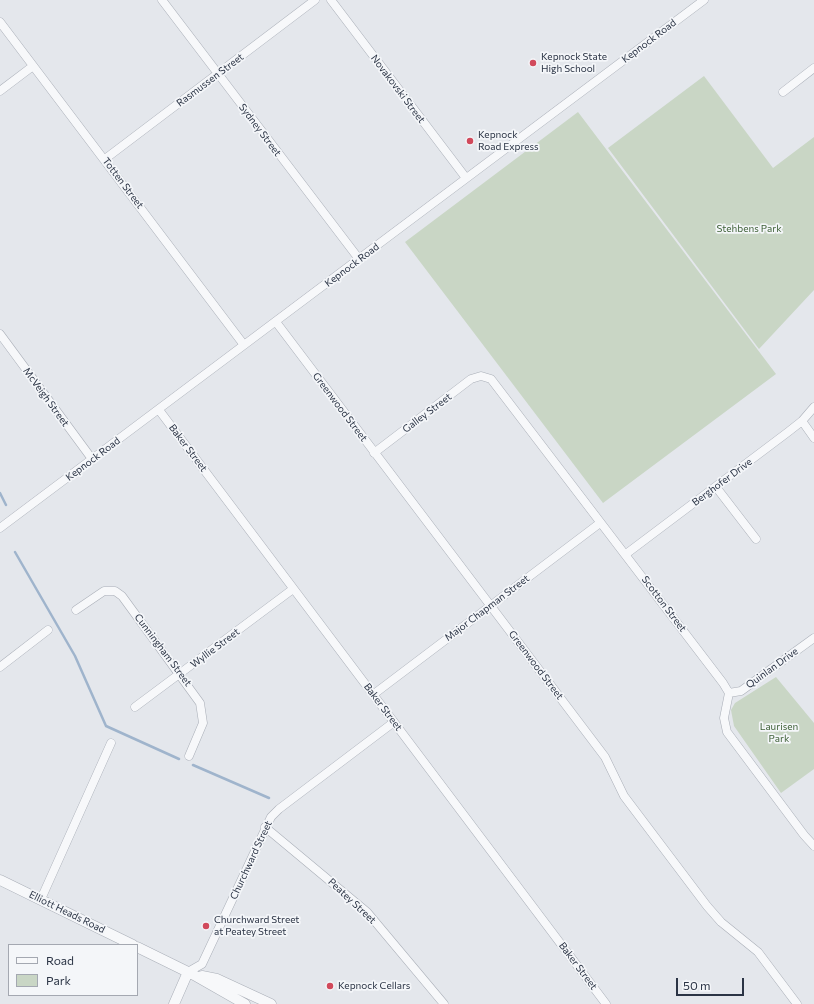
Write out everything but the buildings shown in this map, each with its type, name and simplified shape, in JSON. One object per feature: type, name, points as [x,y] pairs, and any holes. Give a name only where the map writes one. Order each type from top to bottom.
[{"type":"street","name":"Sydney Street","points":[[162,0],[359,259]]},
{"type":"street","name":"Rasmussen Street","points":[[105,160],[315,0]]},
{"type":"street","name":"Novakovski Street","points":[[332,0],[466,178]]},
{"type":"street","name":"Kepnock Road","points":[[0,528],[704,0]]},
{"type":"street","name":"Totten Street","points":[[0,22],[244,345]]},
{"type":"street","points":[[0,90],[33,66]]},
{"type":"street","points":[[783,92],[814,68]]},
{"type":"street","name":"Greenwood Street","points":[[276,322],[605,757],[624,796],[707,906],[721,922],[758,952],[797,1004]]},
{"type":"street","name":"McVeigh Street","points":[[0,334],[92,459]]},
{"type":"street","name":"Galley Street","points":[[374,453],[467,382],[481,376]]},
{"type":"street","name":"Scotton Street","points":[[481,376],[486,377],[494,383],[600,523],[626,554],[729,693]]},
{"type":"street","name":"Berghofer Drive","points":[[626,554],[802,421],[814,407]]},
{"type":"street","name":"Baker Street","points":[[159,410],[606,1004]]},
{"type":"street","points":[[802,421],[814,438]]},
{"type":"street","points":[[716,487],[756,539]]},
{"type":"street","name":"Major Chapman Street","points":[[374,694],[600,523]]},
{"type":"street","name":"Cunningham Street","points":[[76,610],[110,587],[122,596],[207,710],[189,756]]},
{"type":"street","name":"Wyllie Street","points":[[135,707],[294,589]]},
{"type":"street","points":[[0,667],[48,630]]},
{"type":"street","name":"Quinlan Drive","points":[[729,693],[741,691],[814,638]]},
{"type":"street","points":[[729,693],[724,718],[725,725],[731,739],[814,846]]},
{"type":"street","name":"Churchward Street","points":[[188,972],[202,964],[271,817],[279,809],[394,722]]},
{"type":"street","points":[[40,899],[111,743]]},
{"type":"street","name":"Peatey Street","points":[[265,827],[367,912],[444,1004]]},
{"type":"street","name":"Elliott Heads Road","points":[[0,880],[131,944]]},
{"type":"street","points":[[138,947],[188,972],[245,1004]]},
{"type":"street","points":[[174,1004],[188,972]]},
{"type":"street","points":[[188,972],[217,979],[271,1004]]},
{"type":"green space","name":"Stehbens Park","points":[[704,76],[773,168],[814,137],[814,290],[759,349],[608,148]]},
{"type":"green space","points":[[578,112],[776,374],[603,503],[405,242]]},
{"type":"green space","name":"Laurisen Park","points":[[776,677],[814,723],[814,769],[781,793],[734,726],[731,710],[735,703]]},
{"type":"waterway","points":[[0,493],[6,505]]},
{"type":"waterway","points":[[15,552],[75,656],[106,726],[179,759]]},
{"type":"waterway","points":[[193,765],[269,798]]},
{"type":"place","name":"Kepnock State High School","points":[[533,63]]},
{"type":"place","name":"Kepnock Road Express","points":[[470,141]]},
{"type":"place","name":"Churchward Street at Peatey Street","points":[[206,926]]},
{"type":"place","name":"Kepnock Cellars","points":[[330,986]]}]
